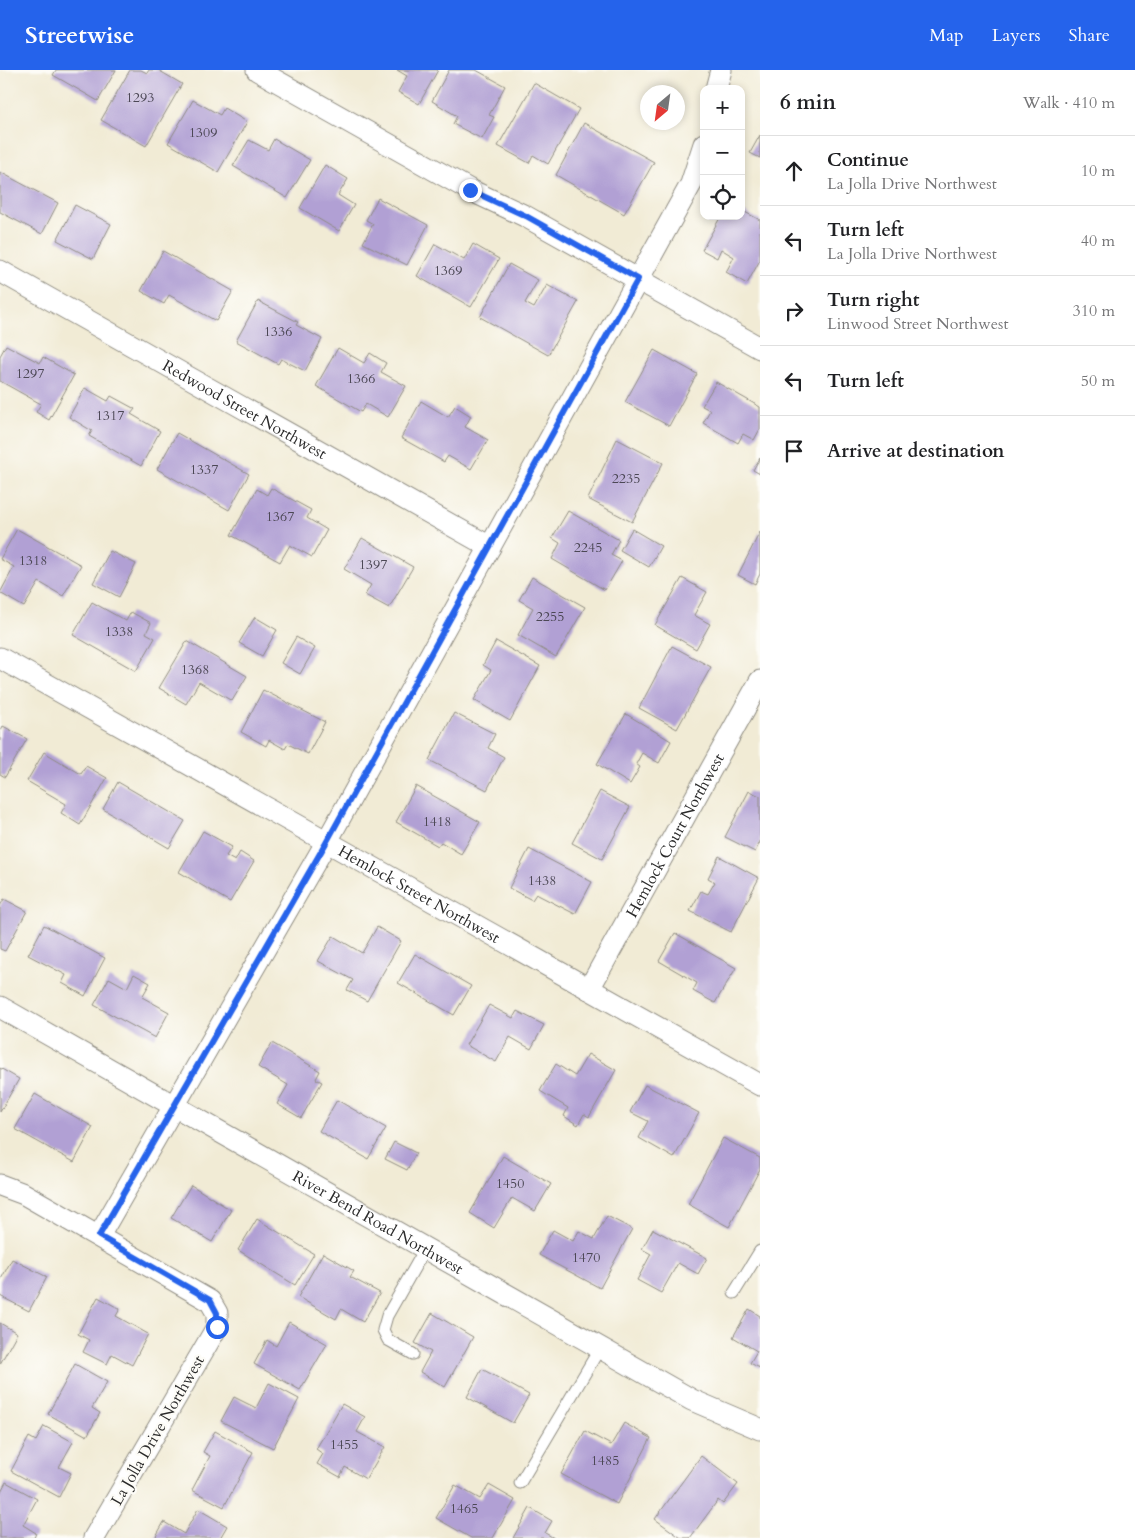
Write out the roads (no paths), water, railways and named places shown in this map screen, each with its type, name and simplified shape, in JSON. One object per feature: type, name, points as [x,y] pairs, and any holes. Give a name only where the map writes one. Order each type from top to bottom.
[{"type":"street","points":[[257,70],[470,190],[526,216],[760,348]]},
{"type":"street","points":[[717,85],[721,70]]},
{"type":"street","points":[[99,1236],[326,843],[691,184],[700,156]]},
{"type":"street","name":"Redwood Street Northwest","points":[[0,271],[490,547]]},
{"type":"street","name":"Hemlock Street Northwest","points":[[0,658],[326,843],[760,1085]]},
{"type":"street","name":"Hemlock Court Northwest","points":[[589,989],[760,681]]},
{"type":"street","name":"River Bend Road Northwest","points":[[0,1007],[692,1400],[760,1429]]},
{"type":"street","name":"La Jolla Drive Northwest","points":[[0,1185],[24,1194],[210,1300],[217,1313],[217,1327],[94,1538]]},
{"type":"lane","points":[[413,1354],[388,1340],[383,1330],[387,1316],[425,1249]]},
{"type":"lane","points":[[734,1293],[760,1251]]},
{"type":"lane","points":[[520,1483],[600,1348]]}]
